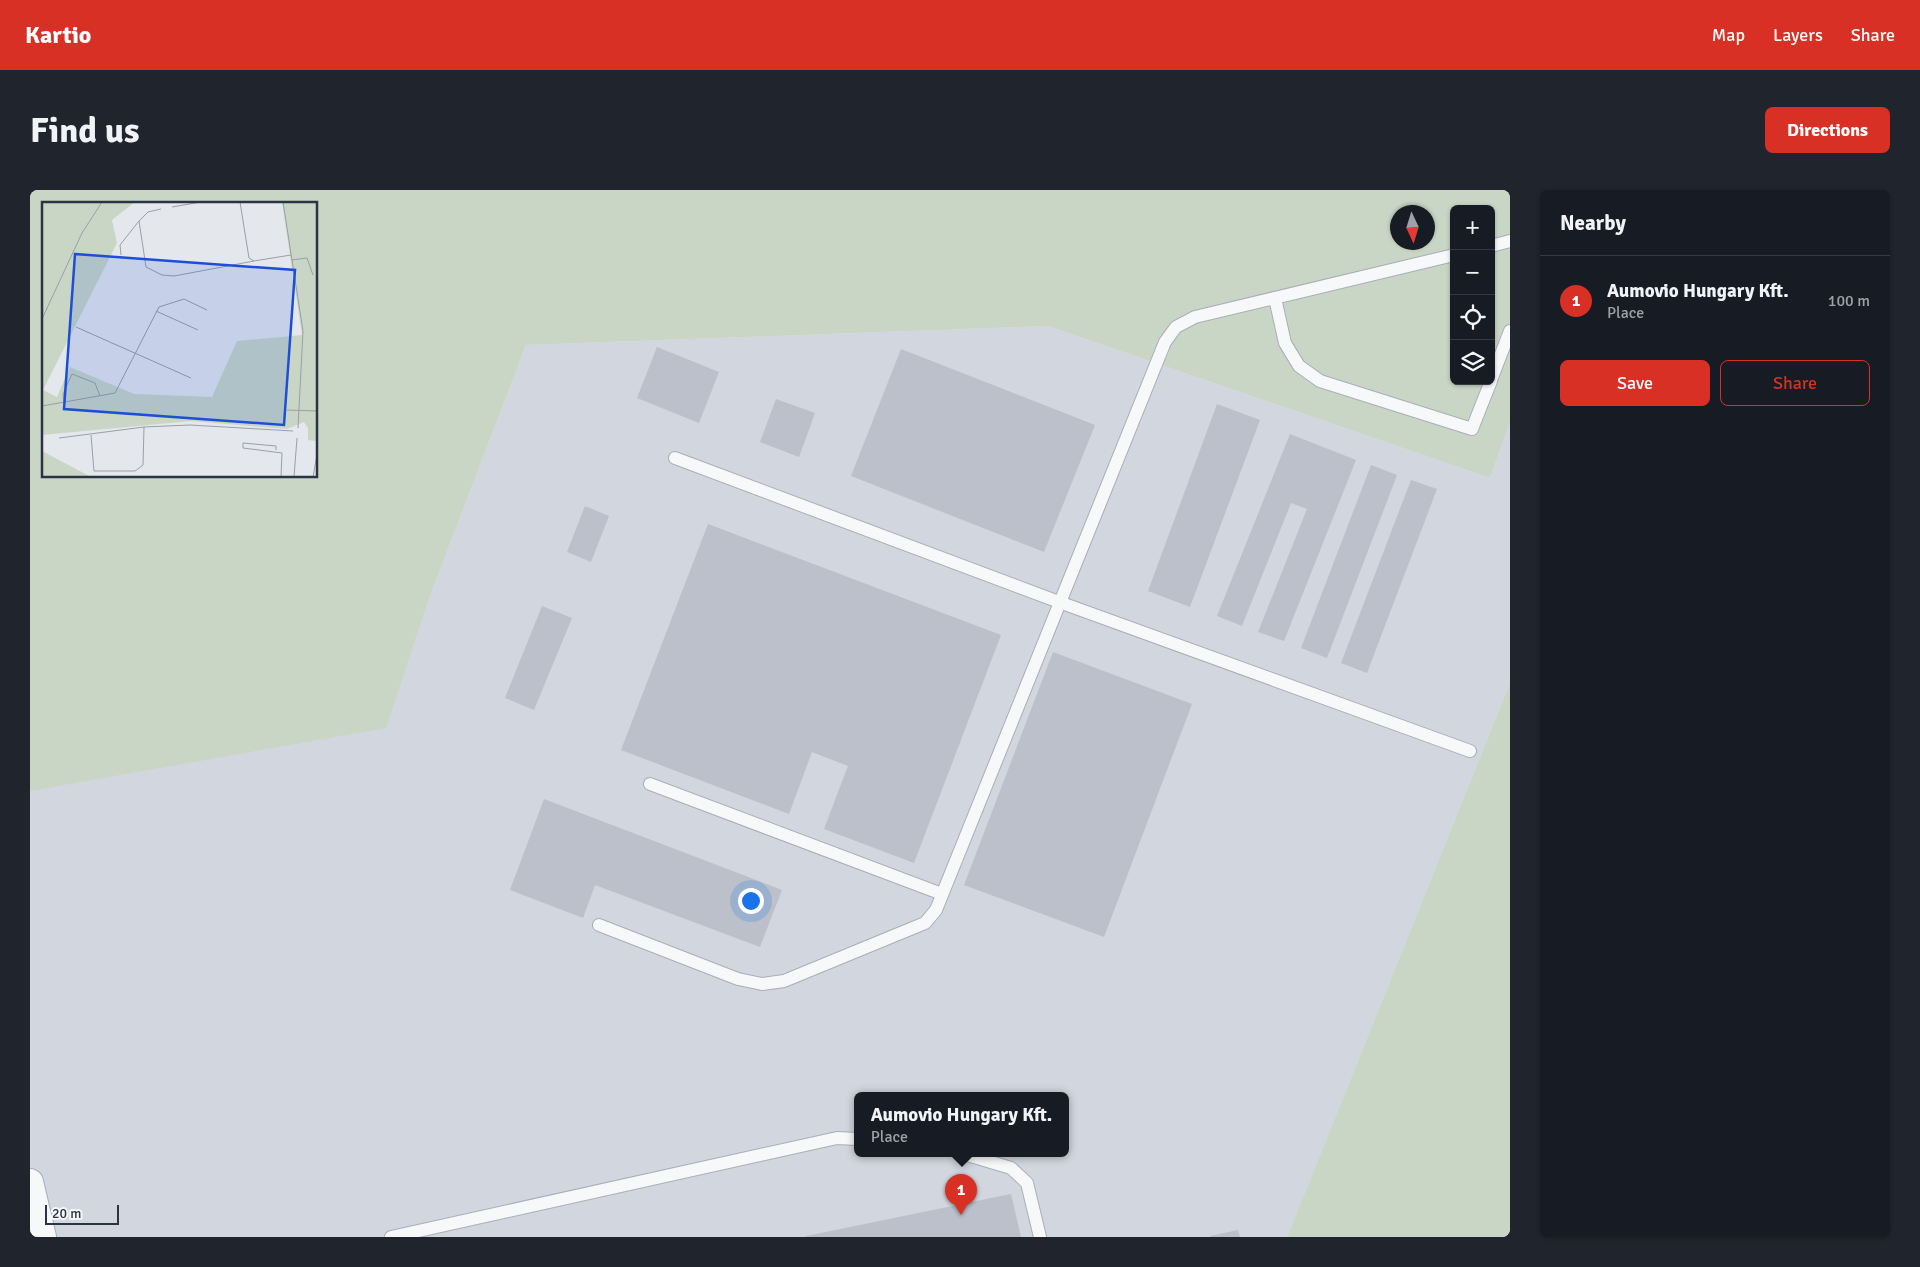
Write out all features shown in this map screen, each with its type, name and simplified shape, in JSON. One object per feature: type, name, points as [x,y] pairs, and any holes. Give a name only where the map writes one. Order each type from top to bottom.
[{"type":"street","points":[[30,1182],[43,1237]]},
{"type":"lane","points":[[1495,245],[1510,241]]},
{"type":"lane","points":[[599,925],[738,979],[762,984],[784,981],[924,922],[936,910],[1059,602],[1166,342],[1176,327],[1195,317],[1450,256]]},
{"type":"lane","points":[[1275,298],[1285,343],[1299,366],[1320,381],[1472,430],[1489,385]]},
{"type":"lane","points":[[1495,370],[1510,331]]},
{"type":"lane","points":[[675,458],[1059,602],[1470,751]]},
{"type":"lane","points":[[650,784],[942,894]]},
{"type":"lane","points":[[391,1237],[837,1138],[854,1139]]},
{"type":"lane","points":[[974,1157],[1011,1168],[1027,1183],[1040,1237]]},
{"type":"shaded area","points":[[30,315],[42,453],[42,478],[318,478],[318,473],[385,376],[317,610],[427,604],[526,345],[1048,326],[1490,478],[1510,422],[1510,683],[1287,1237],[41,1237],[30,1189]]},
{"type":"green space","points":[[30,190],[1510,190],[1510,422],[1490,478],[1048,326],[526,345],[427,604],[386,728],[30,791]]},
{"type":"green space","points":[[1510,683],[1510,1237],[1287,1237]]},
{"type":"building","points":[[657,347],[719,372],[699,423],[637,398]]},
{"type":"building","points":[[901,349],[1095,425],[1044,552],[851,476]]},
{"type":"building","points":[[776,399],[815,413],[799,457],[760,442]]},
{"type":"building","points":[[1217,404],[1260,420],[1190,607],[1148,591]]},
{"type":"building","points":[[1290,434],[1356,460],[1284,641],[1258,632],[1307,509],[1291,503],[1242,626],[1217,616]]},
{"type":"building","points":[[1371,465],[1397,475],[1327,658],[1301,648]]},
{"type":"building","points":[[1411,480],[1437,489],[1367,673],[1341,663]]},
{"type":"building","points":[[585,506],[609,516],[591,562],[567,552]]},
{"type":"building","points":[[708,524],[1001,635],[914,863],[824,829],[848,766],[812,752],[789,814],[621,750]]},
{"type":"building","points":[[542,606],[572,618],[534,710],[505,698]]},
{"type":"building","points":[[1053,652],[1192,704],[1104,937],[964,885]]},
{"type":"building","points":[[544,799],[782,890],[760,947],[595,885],[583,918],[510,890]]},
{"type":"building","points":[[1011,1194],[1021,1237],[806,1237],[806,1236]]},
{"type":"building","points":[[1238,1230],[1240,1237],[1210,1237],[1210,1236]]},
{"type":"place","name":"Aumovio Hungary Kft.","points":[[961,1215]]}]
